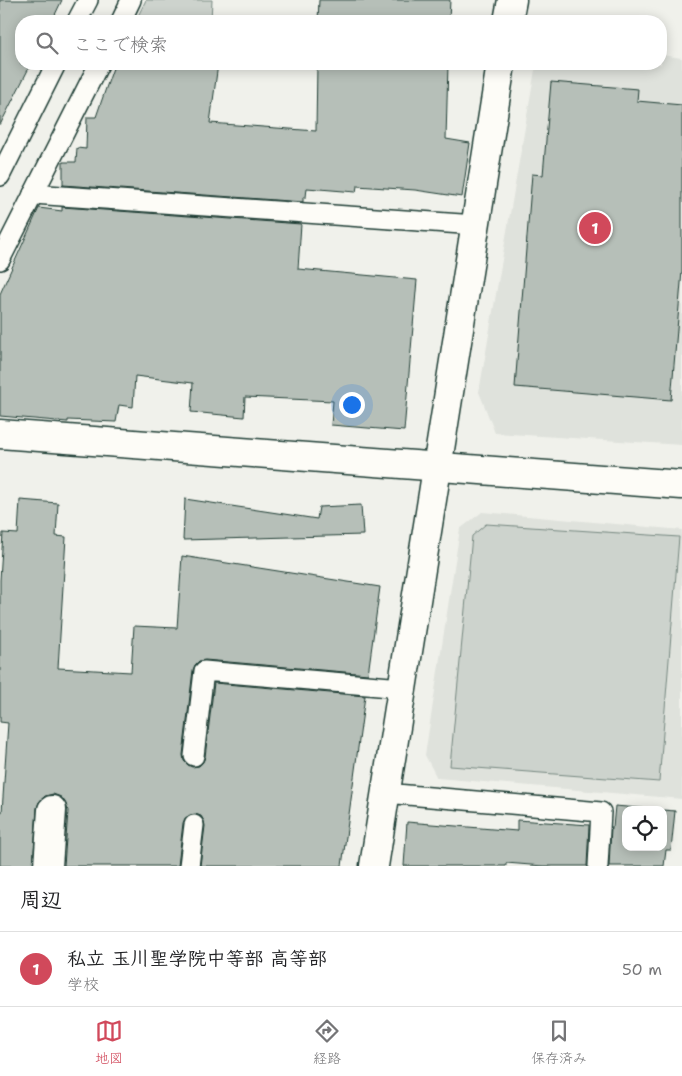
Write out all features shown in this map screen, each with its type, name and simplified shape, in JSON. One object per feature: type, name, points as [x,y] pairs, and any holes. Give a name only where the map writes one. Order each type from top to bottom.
[{"type":"street","points":[[509,15],[512,0]]},
{"type":"street","points":[[374,866],[500,70]]},
{"type":"street","points":[[0,434],[682,485]]},
{"type":"street","points":[[48,866],[52,810]]},
{"type":"lane","points":[[80,15],[88,0]]},
{"type":"lane","points":[[124,15],[131,0]]},
{"type":"lane","points":[[0,176],[53,70]]},
{"type":"lane","points":[[0,260],[96,70]]},
{"type":"lane","points":[[33,194],[476,225]]},
{"type":"lane","points":[[194,756],[204,671],[402,688]]},
{"type":"lane","points":[[385,793],[601,812],[598,866]]},
{"type":"lane","points":[[189,866],[194,825]]},
{"type":"shaded area","points":[[146,0],[212,0],[211,15],[138,15]]},
{"type":"shaded area","points":[[667,56],[682,58],[682,445],[495,433],[479,392],[535,70],[667,70]]},
{"type":"shaded area","points":[[482,512],[682,530],[682,799],[437,778],[425,755],[460,529]]},
{"type":"shaded area","points":[[486,524],[679,537],[659,782],[450,766],[472,536]]},
{"type":"building","points":[[0,0],[62,0],[55,15],[15,15],[15,70],[28,70],[0,125]]},
{"type":"building","points":[[319,0],[450,0],[449,15],[318,15]]},
{"type":"building","points":[[112,70],[217,70],[210,123],[316,131],[317,70],[448,70],[446,139],[470,143],[462,197],[415,190],[357,186],[356,192],[307,188],[306,197],[303,197],[303,202],[63,185],[63,162],[76,162],[77,148],[86,149],[87,117],[96,117]]},
{"type":"building","points":[[551,82],[638,89],[637,101],[682,105],[682,271],[671,400],[515,387],[532,174],[543,175]]},
{"type":"building","points":[[62,207],[301,224],[298,269],[417,280],[404,431],[331,425],[333,401],[245,397],[244,417],[191,412],[193,383],[135,376],[133,407],[119,405],[116,422],[68,420],[68,422],[0,416],[0,294],[39,208],[62,211]]},
{"type":"building","points":[[185,499],[317,519],[319,507],[361,505],[363,535],[183,540]]},
{"type":"building","points":[[20,500],[58,503],[56,536],[66,537],[58,668],[131,672],[134,626],[177,628],[182,556],[380,587],[368,674],[205,660],[199,661],[193,670],[183,755],[184,761],[192,767],[199,766],[205,757],[214,683],[365,696],[342,866],[200,866],[205,826],[201,816],[195,814],[185,818],[183,823],[178,866],[64,866],[68,811],[61,797],[53,794],[45,796],[39,802],[37,808],[33,866],[0,866],[0,812],[2,812],[8,723],[0,722],[0,580],[3,533],[18,534]]},
{"type":"building","points":[[615,806],[622,807],[622,851],[666,851],[664,866],[609,866],[611,827],[613,827]]},
{"type":"building","points":[[667,810],[675,811],[671,850],[667,850]]},
{"type":"building","points":[[517,820],[589,825],[587,866],[543,866],[506,863],[506,866],[404,866],[407,822],[517,831]]},
{"type":"place","name":"私立 玉川聖学院中等部 高等部","points":[[595,228]]}]
